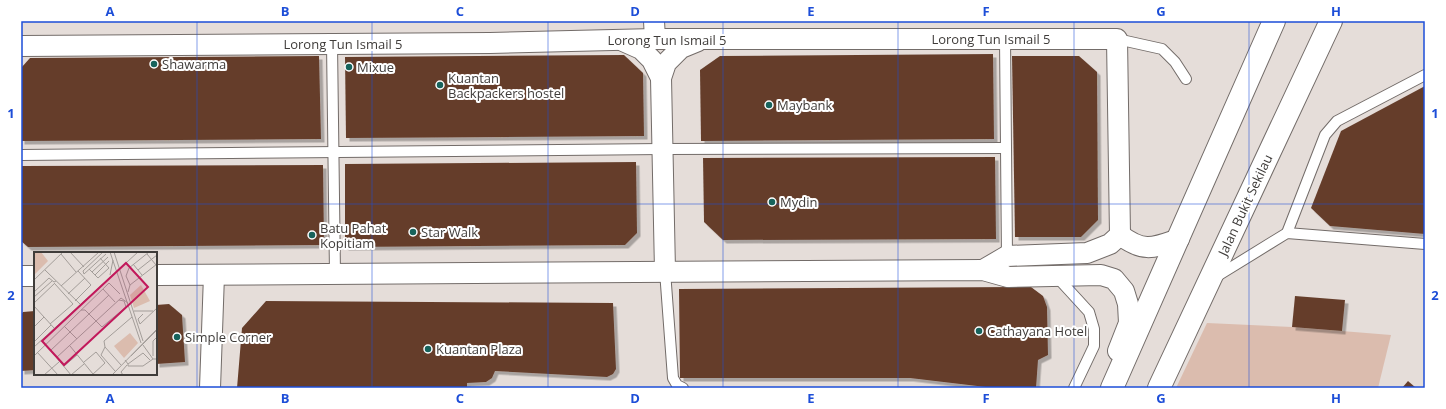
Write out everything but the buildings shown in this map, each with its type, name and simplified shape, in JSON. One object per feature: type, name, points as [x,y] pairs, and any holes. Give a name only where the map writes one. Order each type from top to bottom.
[{"type":"street","points":[[1114,383],[1179,239],[1274,21]]},
{"type":"street","name":"Jalan Bukit Sekilau","points":[[1159,388],[1331,21]]},
{"type":"street","name":"Lorong Tun Ismail 5","points":[[21,46],[620,40],[654,30],[700,40],[1118,39]]},
{"type":"street","points":[[983,270],[1008,256],[1088,253],[1110,244],[1120,235],[1118,39]]},
{"type":"street","points":[[620,40],[641,48],[652,60],[661,78]]},
{"type":"street","points":[[665,271],[661,78],[666,63],[681,48],[700,40]]},
{"type":"street","points":[[1120,235],[1131,243],[1142,247],[1157,247],[1179,239]]},
{"type":"street","points":[[157,275],[983,270],[1008,277],[1101,275],[1114,279],[1124,290],[1128,304],[1128,323],[1115,358],[1114,383]]},
{"type":"street","points":[[210,388],[214,275]]},
{"type":"street","points":[[21,276],[34,276]]},
{"type":"lane","points":[[1004,39],[1008,256]]},
{"type":"lane","points":[[1118,39],[1162,49],[1175,62],[1186,79]]},
{"type":"lane","points":[[332,44],[335,274]]},
{"type":"lane","points":[[1287,233],[1325,136],[1337,121],[1425,75]]},
{"type":"lane","points":[[21,155],[662,149],[1006,148]]},
{"type":"lane","points":[[1210,281],[1287,233],[1425,244]]},
{"type":"lane","points":[[665,271],[673,378],[677,385],[683,388]]},
{"type":"lane","points":[[1056,276],[1089,312],[1094,329],[1094,346],[1074,388]]},
{"type":"shaded area","points":[[1207,323],[1292,327],[1391,335],[1378,388],[1176,388]]},
{"type":"place","name":"Shawarma","points":[[154,64]]},
{"type":"place","name":"Mixue","points":[[349,67]]},
{"type":"place","name":"Kuantan Backpackers hostel","points":[[440,85]]},
{"type":"place","name":"Maybank","points":[[769,105]]},
{"type":"place","name":"Mydin","points":[[772,202]]},
{"type":"place","name":"Star Walk","points":[[413,232]]},
{"type":"place","name":"Batu Pahat Kopitiam","points":[[312,235]]},
{"type":"place","name":"Cathayana Hotel","points":[[979,331]]},
{"type":"place","name":"Simple Corner","points":[[177,337]]},
{"type":"place","name":"Kuantan Plaza","points":[[428,349]]}]
